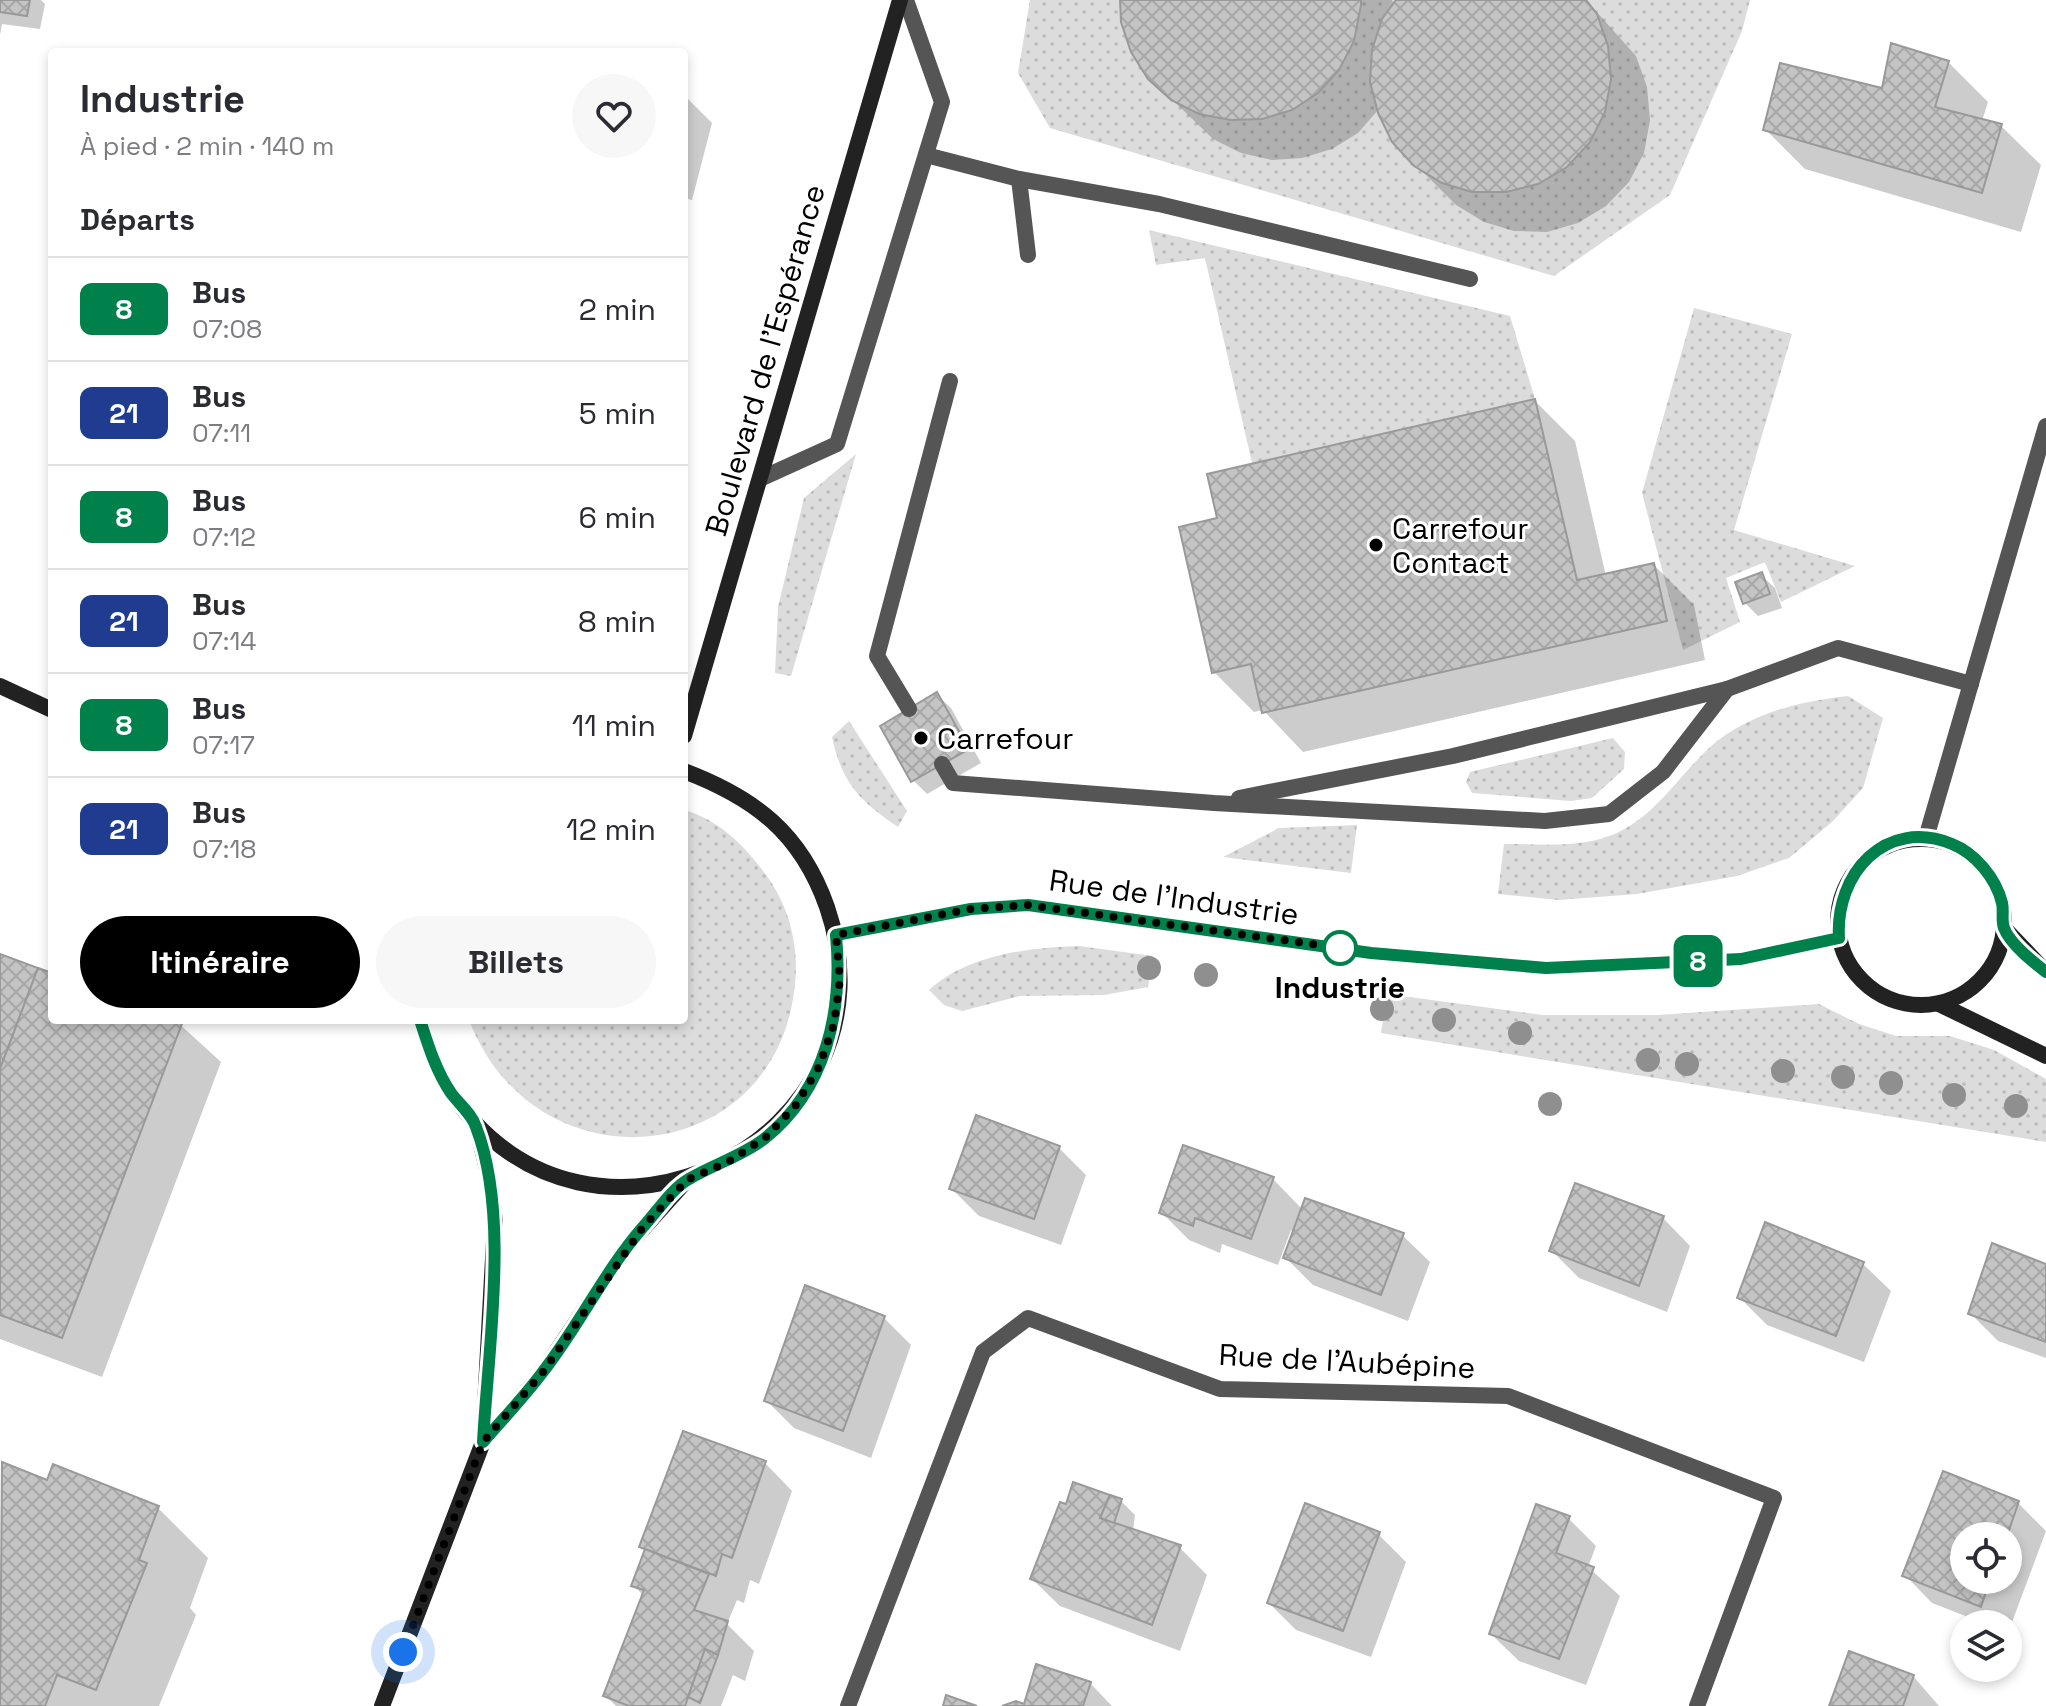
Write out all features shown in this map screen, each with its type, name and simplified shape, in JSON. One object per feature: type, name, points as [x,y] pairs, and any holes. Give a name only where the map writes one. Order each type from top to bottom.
[{"type":"street","points":[[760,479],[837,444],[942,102],[903,0]]},
{"type":"street","name":"Boulevard de l'Espérance","points":[[688,722],[903,0]]},
{"type":"street","points":[[926,155],[1019,179],[1159,204],[1470,279]]},
{"type":"street","points":[[1019,179],[1028,255]]},
{"type":"street","points":[[909,709],[877,656],[950,381]]},
{"type":"street","points":[[1926,838],[2046,426]]},
{"type":"street","points":[[1214,803],[1453,756],[1727,689],[1838,648],[1971,684]]},
{"type":"street","points":[[0,686],[48,708]]},
{"type":"street","points":[[942,764],[953,783],[1214,803],[1545,821],[1609,814],[1663,772],[1727,689]]},
{"type":"street","points":[[421,1024],[431,1055],[450,1092],[476,1124],[505,1149],[538,1168],[574,1181],[636,1187],[687,1180],[728,1162],[766,1137],[796,1105],[812,1080],[834,1024],[840,980],[836,935],[816,878],[780,827],[732,789],[688,772]]},
{"type":"street","points":[[1926,838],[1952,844],[1975,858],[1997,890],[2002,903],[2004,928],[1998,954],[1984,977],[1964,994],[1939,1004],[1913,1005],[1887,999],[1857,973],[1839,938],[1837,913],[1844,888],[1858,866],[1877,850],[1902,840],[1926,838]]},
{"type":"street","name":"Rue de l'Industrie","points":[[836,935],[971,909],[1028,905],[1371,953],[1546,968],[1741,959],[1839,938]]},
{"type":"street","points":[[2004,928],[2046,972]]},
{"type":"street","points":[[1939,1004],[2046,1056]]},
{"type":"street","points":[[382,1706],[483,1442],[495,1222],[490,1181],[476,1124]]},
{"type":"street","points":[[483,1442],[543,1372],[624,1250],[687,1180]]},
{"type":"street","name":"Rue de l'Aubépine","points":[[848,1706],[983,1352],[1028,1318],[1220,1389],[1508,1396],[1774,1498],[1697,1706]]},
{"type":"shaded area","points":[[1030,0],[1750,0],[1742,31],[1670,195],[1554,276],[1050,128],[1018,73]]},
{"type":"shaded area","points":[[1149,230],[1510,316],[1535,399],[1252,463],[1205,258],[1156,265]]},
{"type":"shaded area","points":[[1694,308],[1792,334],[1734,530],[1855,566],[1781,602],[1765,562],[1726,578],[1740,622],[1683,650],[1642,493]]},
{"type":"shaded area","points":[[856,454],[791,676],[775,673],[778,607],[804,498]]},
{"type":"shaded area","points":[[1848,696],[1883,718],[1863,788],[1832,822],[1789,858],[1737,876],[1637,894],[1559,900],[1498,894],[1504,844],[1577,843],[1619,832],[1653,808],[1699,758],[1731,731],[1787,707]]},
{"type":"shaded area","points":[[849,721],[907,811],[898,827],[863,800],[841,767],[832,737]]},
{"type":"shaded area","points":[[1613,738],[1625,752],[1624,769],[1592,798],[1571,801],[1472,793],[1466,782],[1470,772]]},
{"type":"shaded area","points":[[688,811],[722,829],[754,859],[778,894],[789,921],[795,949],[796,978],[776,1051],[743,1095],[698,1124],[648,1136],[595,1133],[544,1113],[501,1075],[471,1024],[688,1024]]},
{"type":"shaded area","points":[[1357,825],[1351,873],[1223,857],[1279,828]]},
{"type":"shaded area","points":[[1079,946],[1153,956],[1148,987],[1104,995],[1020,996],[962,1011],[944,1005],[929,990],[962,968],[1000,955]]},
{"type":"shaded area","points":[[1387,994],[1543,1015],[1657,1015],[1819,1004],[1859,1024],[1896,1036],[1950,1036],[1994,1050],[2046,1079],[2046,1142],[1381,1033]]},
{"type":"building","points":[[0,0],[30,0],[27,16],[0,12]]},
{"type":"building","points":[[1120,0],[1361,0],[1361,5],[1354,41],[1339,70],[1318,93],[1292,110],[1262,119],[1231,120],[1199,114],[1171,100],[1148,79],[1131,52],[1121,22]]},
{"type":"building","points":[[1396,0],[1586,0],[1597,14],[1608,46],[1611,79],[1605,112],[1590,142],[1567,167],[1538,184],[1506,192],[1472,192],[1442,183],[1414,166],[1392,142],[1378,113],[1370,82],[1372,50],[1382,19]]},
{"type":"building","points":[[1891,43],[1949,61],[1935,107],[2002,124],[1982,193],[1763,130],[1780,63],[1882,88]]},
{"type":"building","name":"Carrefour Contact","points":[[1535,399],[1577,580],[1654,563],[1667,621],[1262,713],[1251,664],[1212,673],[1179,527],[1217,518],[1207,474]]},
{"type":"building","points":[[1762,572],[1770,594],[1743,604],[1735,582]]},
{"type":"building","points":[[937,692],[969,749],[911,782],[880,726]]},
{"type":"building","points":[[0,954],[38,968],[0,1069]]},
{"type":"building","points":[[38,968],[48,972],[48,1024],[182,1024],[62,1338],[0,1315],[0,1069]]},
{"type":"building","points":[[976,1115],[1060,1146],[1034,1219],[949,1189]]},
{"type":"building","points":[[1183,1145],[1274,1177],[1251,1239],[1195,1218],[1193,1226],[1159,1213]]},
{"type":"building","points":[[1575,1183],[1664,1216],[1639,1286],[1549,1251]]},
{"type":"building","points":[[1305,1198],[1404,1233],[1381,1295],[1283,1258]]},
{"type":"building","points":[[1765,1222],[1864,1262],[1836,1336],[1737,1298]]},
{"type":"building","points":[[1992,1243],[2046,1264],[2046,1342],[1968,1314]]},
{"type":"building","points":[[805,1285],[885,1316],[843,1431],[764,1401]]},
{"type":"building","points":[[683,1431],[766,1461],[732,1558],[722,1554],[716,1576],[639,1547]]},
{"type":"building","points":[[2,1462],[47,1480],[53,1464],[159,1506],[139,1560],[147,1563],[96,1690],[57,1675],[45,1706],[0,1706]]},
{"type":"building","points":[[1943,1471],[2019,1501],[2012,1522],[1950,1522],[1950,1594],[1985,1594],[1981,1607],[1902,1576]]},
{"type":"building","points":[[1073,1482],[1110,1495],[1100,1518],[1181,1545],[1152,1625],[1030,1579],[1060,1502],[1066,1504]]},
{"type":"building","points":[[1110,1495],[1122,1499],[1114,1523],[1100,1518]]},
{"type":"building","points":[[1305,1503],[1380,1532],[1343,1631],[1267,1603]]},
{"type":"building","points":[[1536,1504],[1570,1516],[1556,1553],[1594,1567],[1559,1659],[1489,1634]]},
{"type":"building","points":[[645,1549],[709,1574],[694,1610],[728,1621],[718,1655],[705,1649],[685,1706],[629,1706],[603,1696],[644,1590],[631,1586]]},
{"type":"building","points":[[705,1649],[718,1655],[700,1703],[688,1697]]},
{"type":"building","points":[[1849,1651],[1914,1675],[1903,1706],[1829,1706]]},
{"type":"building","points":[[1036,1664],[1091,1682],[1083,1706],[1002,1706],[1016,1701],[1024,1704]]},
{"type":"building","points":[[946,1695],[977,1706],[943,1706]]},
{"type":"bus line","name":"8","points":[[421,1024],[431,1055],[450,1092],[476,1124],[490,1181],[495,1222],[483,1442],[543,1372],[624,1250],[643,1227],[687,1180],[728,1162],[766,1137],[796,1105],[819,1067],[834,1024],[840,980],[836,935],[971,909],[1028,905],[1371,953],[1546,968],[1741,959],[1839,938],[1837,913],[1844,888],[1858,866],[1877,850],[1902,840],[1926,838],[1952,844],[1975,858],[1992,878],[2002,903],[2004,928],[2032,961],[2046,972]]},
{"type":"place","name":"Carrefour Contact","points":[[1376,545]]},
{"type":"place","name":"Carrefour","points":[[921,738]]},
{"type":"place","name":"Industrie","points":[[1340,948]]},
{"type":"route","points":[[403,1652],[483,1442],[543,1372],[624,1250],[643,1227],[687,1180],[728,1162],[766,1137],[796,1105],[819,1067],[834,1024],[840,980],[836,935],[971,909],[1028,905],[1340,948]]}]
